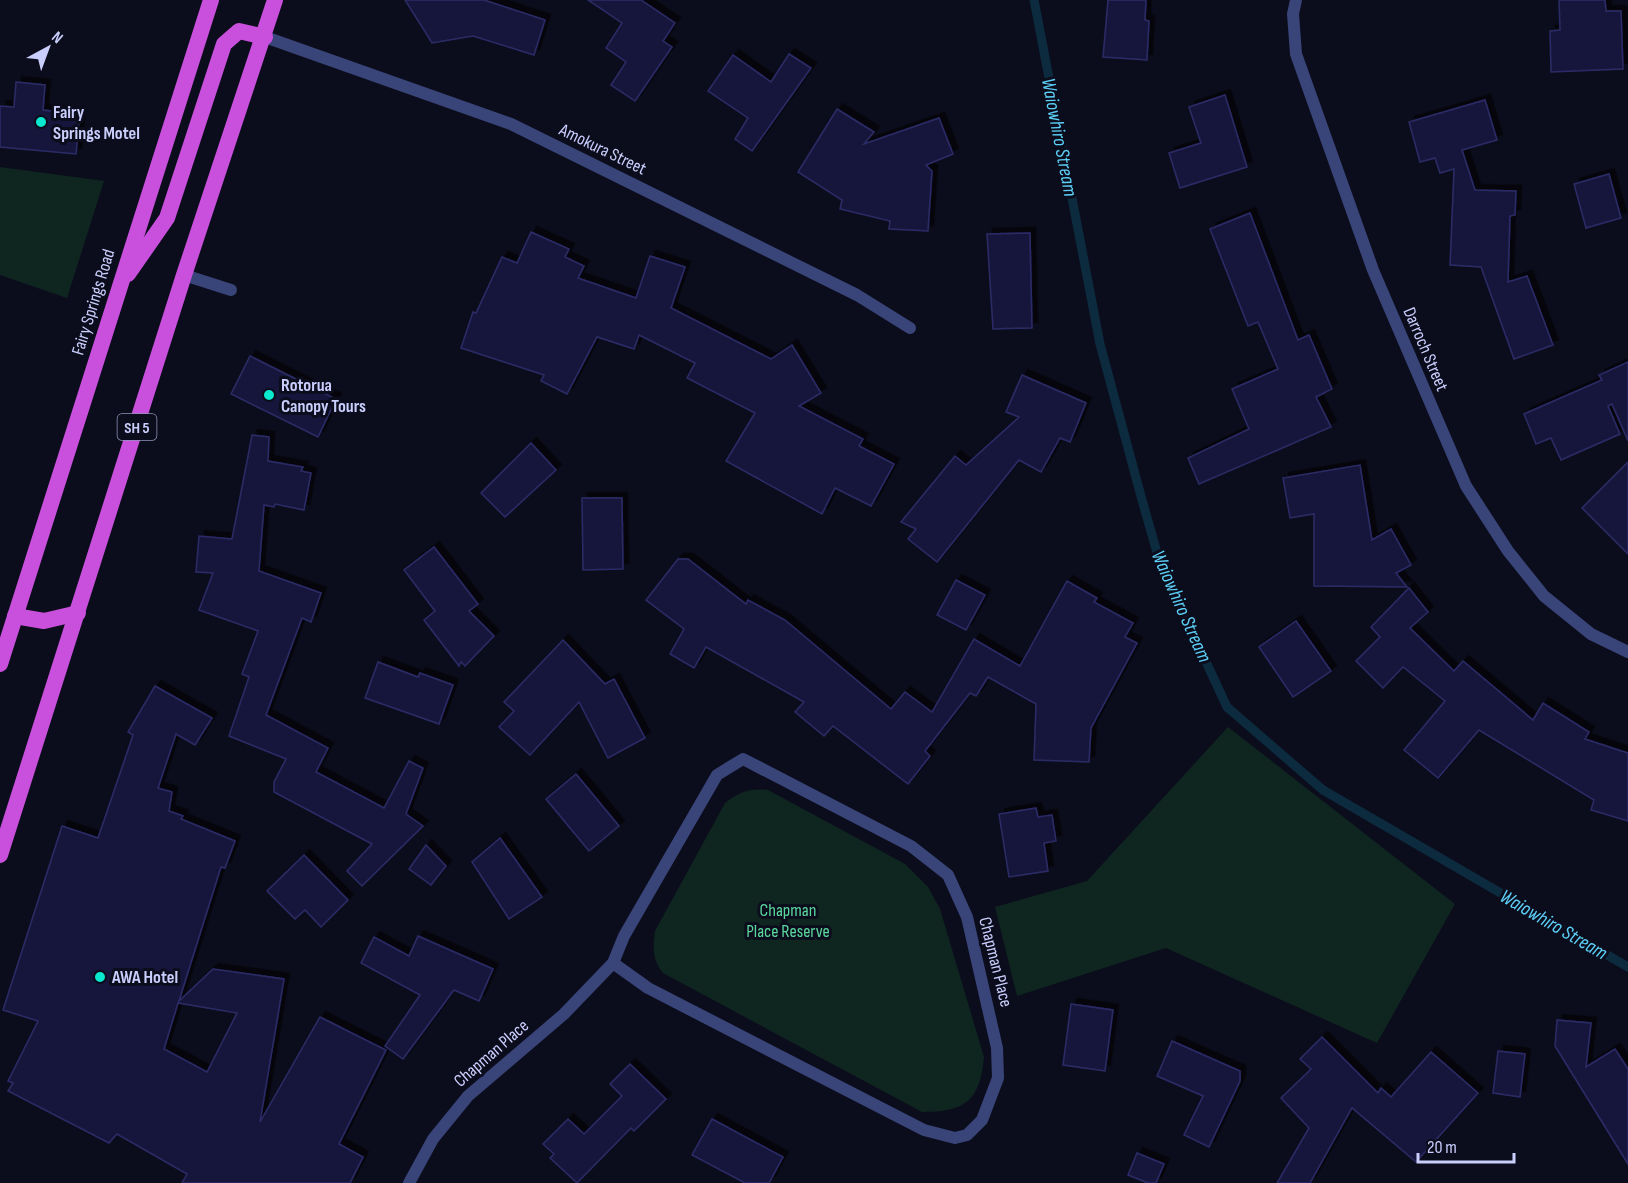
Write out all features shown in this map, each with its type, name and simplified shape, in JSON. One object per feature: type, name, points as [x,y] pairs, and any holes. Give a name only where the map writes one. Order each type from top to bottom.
[{"type":"highway","name":"Fairy Springs Road","points":[[0,664],[117,289],[211,0]]},
{"type":"highway","name":"SH 5","points":[[0,855],[184,276],[265,37],[275,0]]},
{"type":"highway","points":[[117,289],[167,218],[224,44],[239,31],[265,37]]},
{"type":"highway","points":[[15,616],[44,621],[78,614]]},
{"type":"street","name":"Darroch Street","points":[[1296,0],[1293,14],[1296,54],[1373,270],[1466,486],[1508,551],[1545,596],[1591,634],[1628,652]]},
{"type":"street","name":"Amokura Street","points":[[265,37],[511,124],[857,295],[910,328]]},
{"type":"street","points":[[184,276],[231,290]]},
{"type":"street","name":"Chapman Place","points":[[409,1183],[433,1139],[468,1096],[564,1014],[612,963],[624,936],[717,775],[743,759],[911,846],[948,875],[967,917],[998,1048],[998,1078],[982,1120],[968,1135],[954,1138],[924,1130],[648,988],[612,963]]},
{"type":"green space","points":[[0,167],[104,181],[67,298],[0,275]]},
{"type":"green space","points":[[1228,727],[1455,904],[1377,1043],[1166,948],[1017,996],[995,907],[1087,881]]},
{"type":"green space","name":"Chapman Place Reserve","points":[[768,790],[905,864],[928,887],[940,909],[984,1057],[979,1084],[968,1101],[949,1110],[922,1112],[663,973],[659,968],[654,954],[655,931],[725,803],[745,792]]},
{"type":"building","points":[[405,0],[484,0],[545,20],[534,55],[473,36],[432,43]]},
{"type":"building","points":[[588,0],[641,0],[675,23],[663,41],[672,47],[635,101],[611,85],[626,62],[606,48],[622,23]]},
{"type":"building","points":[[1108,0],[1146,0],[1145,20],[1149,21],[1147,60],[1103,57]]},
{"type":"building","points":[[1559,0],[1605,0],[1606,11],[1621,11],[1623,69],[1551,72],[1550,31],[1560,30]]},
{"type":"building","points":[[789,54],[811,68],[752,151],[735,139],[748,118],[708,91],[733,55],[771,82]]},
{"type":"building","points":[[16,82],[45,85],[43,110],[80,114],[76,154],[0,147],[0,106],[14,107]]},
{"type":"building","points":[[1225,95],[1247,167],[1180,188],[1169,153],[1201,143],[1189,107]]},
{"type":"building","points":[[1485,100],[1497,140],[1462,150],[1475,190],[1516,191],[1515,215],[1510,216],[1508,282],[1527,276],[1553,345],[1514,359],[1481,267],[1450,265],[1454,169],[1440,173],[1435,158],[1420,162],[1409,122]]},
{"type":"building","points":[[837,109],[874,132],[864,144],[939,118],[953,154],[926,165],[932,171],[928,231],[889,229],[890,221],[840,209],[842,200],[798,172]]},
{"type":"building","points":[[1609,174],[1621,218],[1586,228],[1574,184]]},
{"type":"building","points":[[1250,213],[1298,340],[1309,335],[1332,389],[1316,397],[1331,427],[1199,484],[1188,458],[1249,429],[1232,389],[1278,369],[1258,322],[1248,326],[1210,229]]},
{"type":"building","points":[[531,232],[569,249],[565,257],[584,266],[578,278],[636,298],[650,256],[685,267],[671,308],[771,359],[792,345],[821,393],[799,406],[863,439],[859,446],[894,464],[871,506],[835,488],[822,514],[726,461],[755,413],[687,378],[695,363],[639,335],[634,349],[597,337],[567,394],[541,381],[544,375],[461,348],[473,312],[476,313],[502,257],[517,263]]},
{"type":"building","points":[[1030,233],[1032,328],[993,329],[987,234]]},
{"type":"building","points":[[250,356],[336,399],[318,437],[231,394]]},
{"type":"building","points":[[1628,362],[1628,441],[1612,404],[1608,406],[1620,434],[1561,460],[1551,438],[1536,444],[1524,414],[1602,380],[1599,375]]},
{"type":"building","points":[[1022,375],[1086,403],[1070,442],[1060,438],[1041,472],[1019,460],[937,562],[908,539],[916,529],[901,522],[955,456],[966,465],[1019,417],[1006,412]]},
{"type":"building","points":[[252,435],[269,437],[268,461],[303,467],[301,471],[311,473],[304,510],[275,504],[274,507],[264,505],[259,571],[321,593],[311,622],[302,618],[266,715],[328,748],[316,772],[384,808],[409,761],[423,768],[406,814],[423,826],[362,886],[347,871],[372,844],[274,792],[274,782],[286,759],[229,736],[249,677],[242,674],[258,631],[199,610],[213,573],[196,572],[199,536],[232,539]]},
{"type":"building","points":[[531,443],[556,470],[505,517],[481,493]]},
{"type":"building","points":[[1628,462],[1628,554],[1582,508]]},
{"type":"building","points":[[1360,465],[1372,540],[1391,529],[1411,565],[1396,573],[1407,587],[1314,586],[1314,514],[1290,518],[1283,478]]},
{"type":"building","points":[[582,498],[622,498],[623,569],[583,570]]},
{"type":"building","points":[[434,547],[478,604],[469,611],[494,636],[465,666],[461,662],[459,666],[424,620],[435,611],[404,570]]},
{"type":"building","points":[[678,559],[688,559],[746,604],[748,600],[785,620],[891,709],[905,692],[932,712],[974,639],[1020,666],[1067,581],[1097,598],[1094,602],[1133,623],[1125,637],[1137,643],[1091,728],[1089,762],[1034,760],[1036,704],[988,677],[976,696],[970,693],[925,751],[930,756],[908,784],[833,726],[824,736],[795,712],[804,702],[706,647],[694,668],[670,654],[684,629],[646,600]]},
{"type":"building","points":[[956,580],[985,595],[966,630],[937,615]]},
{"type":"building","points":[[1409,588],[1428,612],[1410,628],[1454,671],[1463,661],[1533,720],[1543,703],[1589,732],[1585,739],[1628,753],[1628,821],[1591,810],[1594,800],[1479,730],[1438,778],[1404,750],[1445,701],[1403,667],[1383,688],[1356,661],[1380,637],[1371,627]]},
{"type":"building","points":[[1296,621],[1331,671],[1293,697],[1259,647]]},
{"type":"building","points":[[563,640],[605,684],[614,679],[645,738],[608,758],[579,702],[530,755],[499,727],[514,711],[504,702]]},
{"type":"building","points":[[378,662],[418,677],[420,673],[453,685],[439,724],[365,698]]},
{"type":"building","points":[[155,686],[212,718],[195,745],[176,734],[158,788],[172,792],[169,811],[183,816],[181,819],[235,841],[225,868],[221,867],[179,1001],[213,969],[284,979],[260,1122],[320,1017],[386,1050],[339,1144],[363,1157],[350,1183],[182,1183],[187,1174],[117,1134],[109,1143],[8,1091],[13,1083],[8,1081],[38,1021],[3,1010],[62,826],[98,838],[133,735],[128,732]],"holes":[[[178,1003],[237,1013],[207,1072],[164,1049]]]},
{"type":"building","points":[[576,774],[619,826],[589,851],[546,799]]},
{"type":"building","points":[[1036,808],[1038,817],[1052,815],[1056,841],[1044,843],[1048,871],[1009,877],[999,814]]},
{"type":"building","points":[[500,838],[542,897],[509,919],[472,862]]},
{"type":"building","points":[[426,845],[446,866],[431,885],[409,869]]},
{"type":"building","points":[[304,855],[348,900],[321,927],[305,910],[295,919],[267,891]]},
{"type":"building","points":[[418,936],[493,969],[479,1001],[454,990],[403,1059],[385,1046],[420,995],[361,963],[374,937],[409,956]]},
{"type":"building","points":[[1071,1004],[1113,1010],[1105,1071],[1063,1065]]},
{"type":"building","points":[[1557,1020],[1591,1023],[1586,1067],[1615,1049],[1628,1069],[1628,1164],[1555,1046]]},
{"type":"building","points":[[1322,1037],[1378,1093],[1381,1088],[1391,1097],[1431,1052],[1478,1093],[1416,1162],[1352,1108],[1310,1183],[1277,1183],[1309,1128],[1281,1098],[1311,1069],[1300,1059]]},
{"type":"building","points":[[1172,1041],[1240,1071],[1240,1081],[1209,1147],[1184,1135],[1203,1096],[1157,1076]]},
{"type":"building","points":[[1498,1051],[1525,1054],[1520,1097],[1493,1093]]},
{"type":"building","points":[[630,1064],[666,1099],[634,1131],[631,1128],[577,1183],[550,1158],[554,1154],[543,1144],[568,1119],[584,1134],[622,1096],[610,1084]]},
{"type":"building","points":[[712,1119],[783,1157],[769,1183],[745,1183],[692,1155]]},
{"type":"building","points":[[1137,1153],[1164,1164],[1156,1183],[1148,1183],[1128,1175]]},
{"type":"waterway","name":"Waiowhiro Stream","points":[[1034,0],[1100,344],[1142,500],[1160,563],[1227,707],[1323,790],[1628,967]]},
{"type":"place","name":"Fairy Springs Motel","points":[[41,122]]},
{"type":"place","name":"Rotorua Canopy Tours","points":[[269,395]]},
{"type":"place","name":"AWA Hotel","points":[[100,977]]}]
